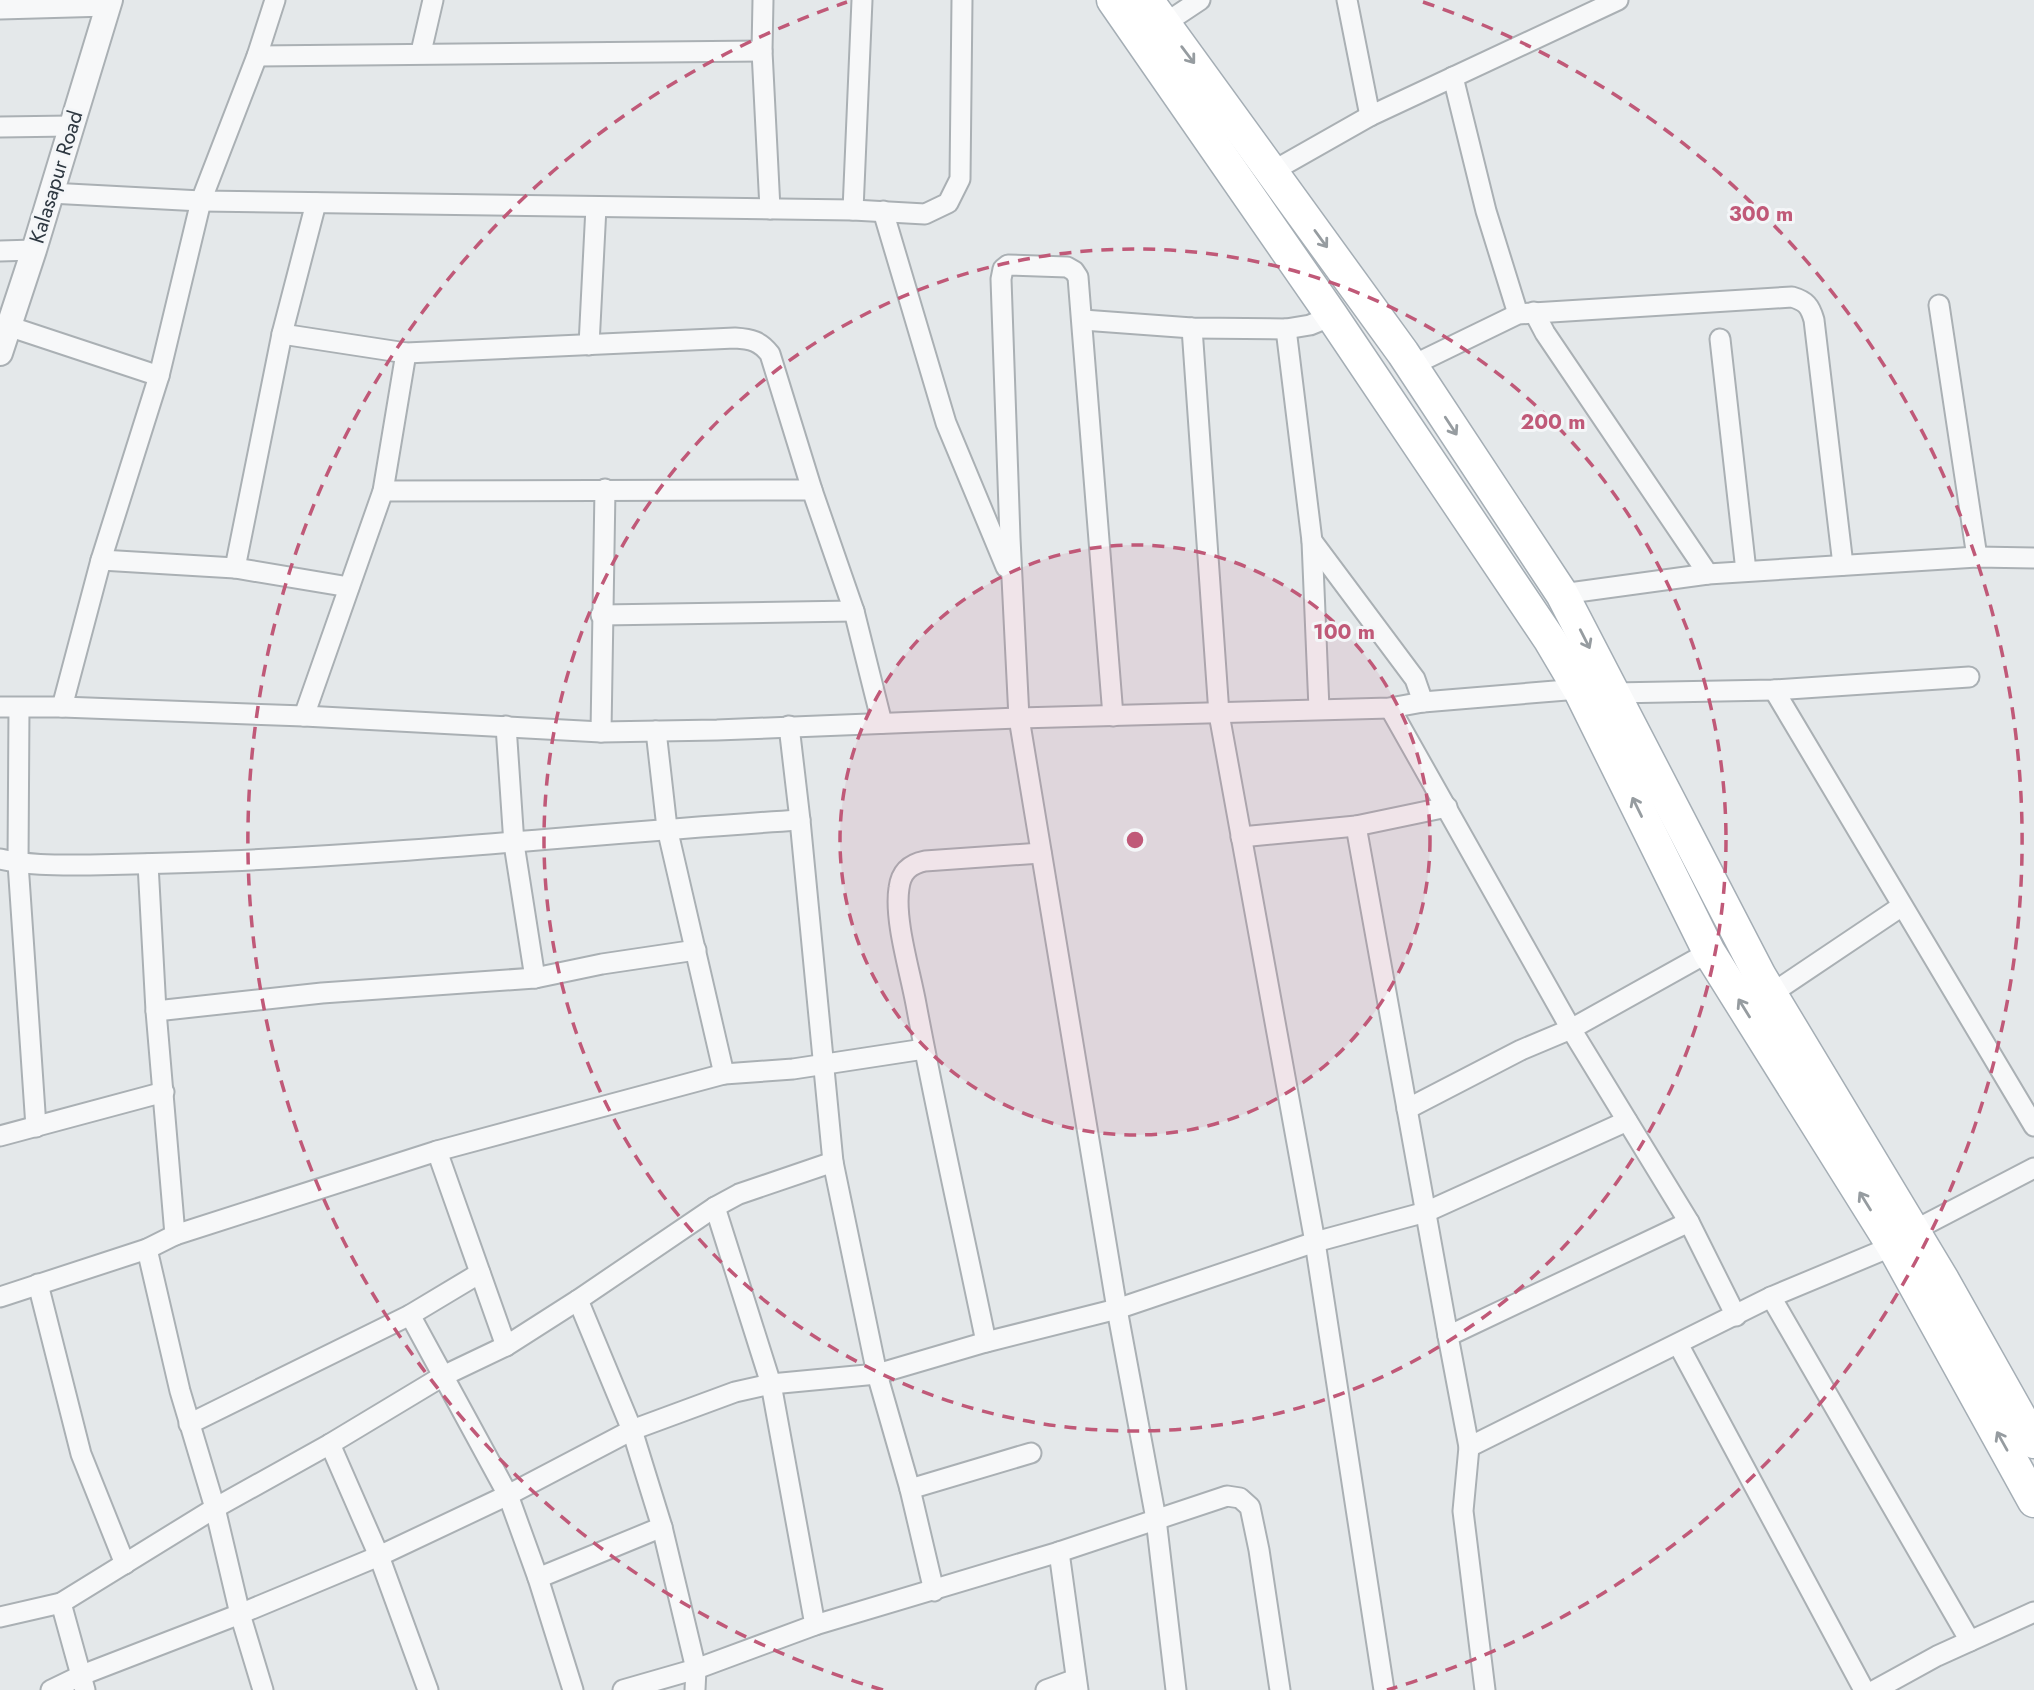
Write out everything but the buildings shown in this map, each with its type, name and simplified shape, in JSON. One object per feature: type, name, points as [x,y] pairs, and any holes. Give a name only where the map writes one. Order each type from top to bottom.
[{"type":"main road","points":[[1113,0],[1332,316],[1550,640],[1579,689],[1709,952],[1903,1238],[2034,1441]]},
{"type":"main road","points":[[1156,12],[1411,366],[1562,594],[1771,995],[1903,1238],[2034,1501]]},
{"type":"street","points":[[62,707],[101,560],[159,376],[201,201],[257,56],[275,0]]},
{"type":"street","points":[[421,52],[433,0]]},
{"type":"street","points":[[763,0],[762,51],[770,209]]},
{"type":"street","points":[[853,209],[862,0]]},
{"type":"street","points":[[50,193],[201,201],[853,209],[925,214],[948,203],[960,178],[962,0]]},
{"type":"street","points":[[1156,12],[1200,0]]},
{"type":"street","points":[[1346,0],[1370,116]]},
{"type":"street","points":[[1273,171],[1370,116],[1618,0]]},
{"type":"street","points":[[0,9],[109,3]]},
{"type":"street","name":"Kalasapur Road","points":[[0,353],[109,3]]},
{"type":"street","points":[[257,56],[421,52],[762,51]]},
{"type":"street","points":[[1453,77],[1486,211],[1526,313],[1545,332],[1708,574]]},
{"type":"street","points":[[0,127],[71,126]]},
{"type":"street","points":[[235,568],[282,334],[316,203]]},
{"type":"street","points":[[589,345],[596,207]]},
{"type":"street","points":[[883,211],[946,423],[1012,581]]},
{"type":"street","points":[[0,251],[34,250]]},
{"type":"street","points":[[1112,716],[1078,277],[1067,267],[1008,265],[1003,269],[1001,279],[1019,718],[1117,1309],[1156,1519],[1176,1690]]},
{"type":"street","points":[[1411,366],[1526,313],[1791,297],[1803,300],[1811,307],[1814,320],[1843,565]]},
{"type":"street","points":[[1939,305],[1977,557]]},
{"type":"street","points":[[1083,320],[1192,328],[1286,329],[1310,325],[1332,316]]},
{"type":"street","points":[[8,326],[159,376]]},
{"type":"street","points":[[1192,328],[1219,714],[1315,1242],[1384,1690]]},
{"type":"street","points":[[1286,329],[1312,541],[1319,709]]},
{"type":"street","points":[[282,334],[406,353],[735,338],[752,339],[763,345],[770,354],[812,490],[854,611],[882,723]]},
{"type":"street","points":[[1720,339],[1746,571]]},
{"type":"street","points":[[304,716],[383,491],[406,353]]},
{"type":"street","points":[[601,732],[605,489]]},
{"type":"street","points":[[383,491],[812,490]]},
{"type":"street","points":[[1312,541],[1415,679],[1423,702]]},
{"type":"street","points":[[1562,594],[1746,571],[1977,557],[2034,558]]},
{"type":"street","points":[[101,560],[235,568],[349,587]]},
{"type":"street","points":[[601,615],[854,611]]},
{"type":"street","points":[[1613,693],[1774,690],[1969,677]]},
{"type":"street","points":[[36,1127],[9,861],[9,707],[304,716],[601,732],[1390,708],[1423,702],[1579,689]]},
{"type":"street","points":[[1774,690],[2034,1126]]},
{"type":"street","points":[[1390,708],[1571,1028],[1689,1222],[1736,1316]]},
{"type":"street","points":[[506,726],[514,844],[535,978]]},
{"type":"street","points":[[789,726],[833,1162],[877,1374],[910,1489],[934,1591]]},
{"type":"street","points":[[656,731],[667,828],[724,1074]]},
{"type":"street","points":[[1241,837],[1356,825],[1447,807]]},
{"type":"street","points":[[9,861],[148,864],[300,858],[514,844],[667,828],[800,820]]},
{"type":"street","points":[[1356,825],[1469,1447],[1463,1511],[1485,1690]]},
{"type":"street","points":[[986,1342],[924,1049],[899,911],[899,886],[904,871],[912,864],[1041,853]]},
{"type":"street","points":[[148,864],[156,1011],[175,1236]]},
{"type":"street","points":[[1771,995],[1902,906]]},
{"type":"street","points":[[156,1011],[322,993],[535,978],[603,964],[696,950]]},
{"type":"street","points":[[1407,1109],[1521,1050],[1571,1028],[1709,952]]},
{"type":"street","points":[[0,1297],[147,1249],[175,1236],[437,1151],[724,1074],[793,1069],[924,1049]]},
{"type":"street","points":[[0,1136],[164,1092]]},
{"type":"street","points":[[51,1690],[83,1683],[379,1556],[508,1495],[632,1430],[735,1392],[771,1384],[877,1374],[986,1342],[1117,1309],[1315,1242],[1426,1212],[1627,1121]]},
{"type":"street","points":[[437,1151],[506,1346]]},
{"type":"street","points":[[0,1617],[61,1604],[215,1508],[330,1444],[443,1376],[506,1346],[716,1206],[739,1194],[833,1162]]},
{"type":"street","points":[[1469,1447],[1771,1297],[1903,1238],[2034,1168]]},
{"type":"street","points":[[716,1206],[771,1384],[815,1625]]},
{"type":"street","points":[[1448,1336],[1689,1222]]},
{"type":"street","points":[[147,1249],[180,1391],[215,1508],[240,1614],[263,1690]]},
{"type":"street","points":[[189,1424],[410,1315],[480,1273]]},
{"type":"street","points":[[38,1284],[81,1454],[125,1564]]},
{"type":"street","points":[[1771,1297],[1970,1641]]},
{"type":"street","points":[[578,1300],[632,1430],[663,1527],[696,1669],[695,1690]]},
{"type":"street","points":[[410,1315],[508,1495],[538,1578],[573,1690]]},
{"type":"street","points":[[1678,1344],[1864,1690]]},
{"type":"street","points":[[330,1444],[379,1556],[428,1690]]},
{"type":"street","points":[[910,1489],[1031,1453]]},
{"type":"street","points":[[623,1690],[696,1669],[815,1625],[1059,1552],[1227,1496],[1240,1498],[1250,1507],[1280,1690]]},
{"type":"street","points":[[538,1578],[663,1527]]},
{"type":"street","points":[[1046,1690],[1077,1684],[1059,1552]]},
{"type":"street","points":[[61,1604],[83,1683]]},
{"type":"street","points":[[1875,1690],[1937,1656],[2034,1612]]}]
